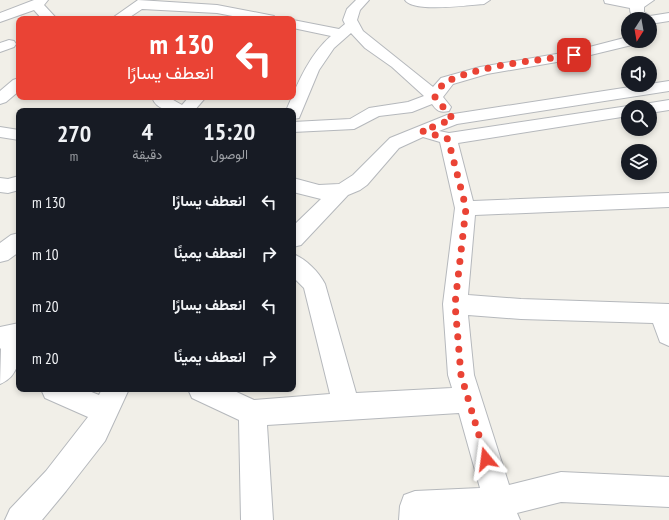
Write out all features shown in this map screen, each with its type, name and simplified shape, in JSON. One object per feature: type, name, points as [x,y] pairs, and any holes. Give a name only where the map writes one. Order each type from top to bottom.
[{"type":"street","points":[[295,108],[311,70],[329,45],[347,30],[354,9],[364,0]]},
{"type":"street","points":[[411,0],[426,3],[484,0]]},
{"type":"street","points":[[610,0],[643,3],[638,12]]},
{"type":"street","points":[[123,16],[144,2],[234,16]]},
{"type":"street","points":[[0,18],[39,3],[48,16]]},
{"type":"street","points":[[657,19],[669,17]]},
{"type":"street","points":[[296,25],[355,30],[368,44],[398,65],[435,97],[450,129],[466,208],[455,304],[461,375],[501,511]]},
{"type":"street","points":[[296,126],[354,124],[375,112],[412,107],[435,97],[440,88],[447,81],[485,70],[574,55],[621,44]]},
{"type":"street","points":[[296,70],[311,70]]},
{"type":"street","points":[[0,99],[16,86]]},
{"type":"street","points":[[450,129],[669,86]]},
{"type":"street","points":[[161,100],[176,108]]},
{"type":"street","points":[[188,108],[195,100]]},
{"type":"street","points":[[657,107],[669,105]]},
{"type":"street","points":[[296,236],[341,191],[359,182],[394,143],[422,131],[621,112]]},
{"type":"street","points":[[0,132],[16,135]]},
{"type":"street","points":[[0,186],[16,185]]},
{"type":"street","points":[[296,186],[306,190],[323,192],[341,191]]},
{"type":"street","points":[[466,208],[669,200]]},
{"type":"street","points":[[0,254],[16,243]]},
{"type":"street","points":[[296,265],[314,284],[346,406]]},
{"type":"street","points":[[455,304],[521,309],[665,313],[669,335]]},
{"type":"street","points":[[0,338],[16,334]]},
{"type":"street","points":[[8,370],[16,350]]},
{"type":"street","points":[[21,520],[56,481],[95,431],[110,400],[69,392]]},
{"type":"street","points":[[208,392],[253,413],[346,406],[468,400]]},
{"type":"street","points":[[253,413],[257,520]]},
{"type":"street","points":[[415,520],[415,506],[501,511],[561,487],[669,492]]},
{"type":"route","points":[[486,459],[461,375],[456,318],[455,304],[466,208],[448,139],[422,131],[453,119],[435,97],[440,88],[447,81],[485,70],[574,55]]}]
